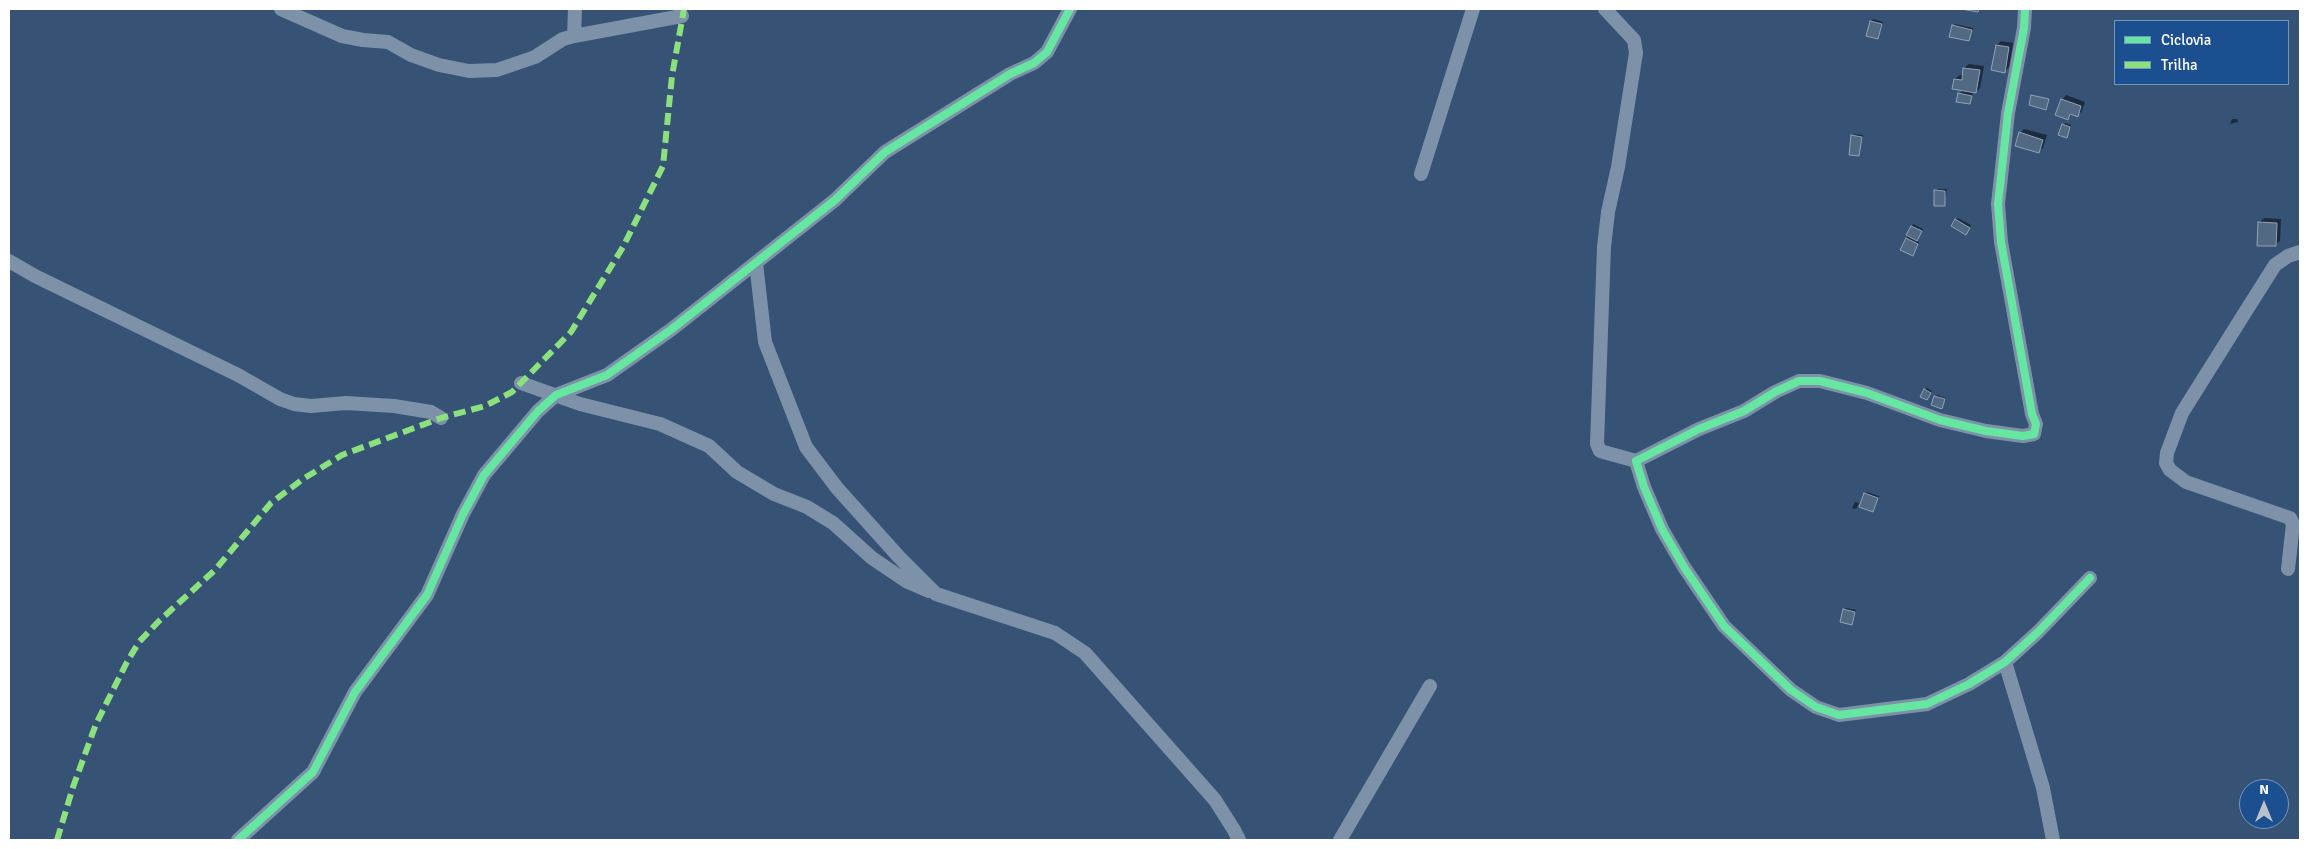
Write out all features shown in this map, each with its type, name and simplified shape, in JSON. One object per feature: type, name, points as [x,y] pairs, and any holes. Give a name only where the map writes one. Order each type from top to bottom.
[{"type":"street","points":[[281,9],[342,36],[388,42],[412,55],[439,66],[469,71],[497,70],[535,57],[563,39],[574,36],[682,16]]},
{"type":"street","points":[[574,36],[576,9]]},
{"type":"street","points":[[238,840],[313,772],[355,692],[427,595],[463,514],[484,475],[538,411],[556,396],[607,375],[672,330],[835,200],[885,152],[1010,74],[1034,63],[1047,52],[1070,9]]},
{"type":"street","points":[[1421,174],[1473,9]]},
{"type":"street","points":[[1605,9],[1634,40],[1636,53],[1618,166],[1608,212],[1604,247],[1597,444],[1600,451],[1636,461],[1699,429],[1744,411],[1775,392],[1799,381],[1820,381],[1867,393],[1949,422],[2023,436],[2034,434],[2036,424],[2032,414],[2001,242],[1998,204],[2004,137],[2024,28],[2025,9]]},
{"type":"street","points":[[2288,570],[2293,524],[2290,518],[2186,482],[2170,470],[2166,463],[2167,453],[2182,413],[2239,322],[2276,265],[2288,256],[2300,252]]},
{"type":"street","points":[[9,261],[35,276],[101,306],[238,374],[280,399],[294,404],[310,406],[346,403],[394,406],[431,412],[441,418]]},
{"type":"street","points":[[756,263],[765,342],[806,447],[836,488],[936,594]]},
{"type":"street","points":[[521,383],[580,404],[660,424],[709,446],[738,472],[774,494],[807,507],[833,523],[872,558],[906,581],[936,594],[1055,633],[1085,653],[1214,800],[1239,840]]},
{"type":"street","points":[[1636,461],[1644,487],[1662,529],[1684,567],[1724,626],[1792,690],[1816,707],[1839,715],[1927,704],[1969,684],[2004,662],[2038,632],[2090,578]]},
{"type":"street","points":[[2004,662],[2043,788],[2053,840]]},
{"type":"street","points":[[1340,840],[1430,686]]},
{"type":"building","points":[[1961,9],[1979,9],[1978,12]]},
{"type":"building","points":[[1870,21],[1882,24],[1878,39],[1866,36]]},
{"type":"building","points":[[1952,25],[1972,30],[1969,41],[1949,37]]},
{"type":"building","points":[[1996,45],[2009,47],[2005,73],[1991,70]]},
{"type":"building","points":[[1963,68],[1980,70],[1976,93],[1952,89],[1954,79],[1962,80]]},
{"type":"building","points":[[1958,93],[1972,96],[1970,104],[1956,102]]},
{"type":"building","points":[[2031,95],[2049,99],[2046,110],[2029,105]]},
{"type":"building","points":[[2061,99],[2081,106],[2078,117],[2070,114],[2068,120],[2055,115]]},
{"type":"building","points":[[2062,124],[2070,127],[2067,138],[2058,135]]},
{"type":"building","points":[[2019,132],[2043,140],[2039,153],[2015,146]]},
{"type":"building","points":[[1851,135],[1862,137],[1859,156],[1849,155]]},
{"type":"building","points":[[1934,190],[1945,191],[1945,206],[1934,206]]},
{"type":"building","points":[[1955,219],[1970,228],[1966,235],[1951,226]]},
{"type":"building","points":[[2258,222],[2277,223],[2276,246],[2257,246]]},
{"type":"building","points":[[1911,226],[1922,231],[1917,241],[1906,235]]},
{"type":"building","points":[[1906,238],[1918,244],[1913,256],[1900,250]]},
{"type":"building","points":[[1924,389],[1931,393],[1927,400],[1920,397]]},
{"type":"building","points":[[1934,396],[1945,399],[1942,409],[1931,405]]},
{"type":"building","points":[[1864,493],[1878,498],[1873,512],[1859,507]]},
{"type":"building","points":[[1843,609],[1855,612],[1852,625],[1840,622]]},
{"type":"marked path","points":[[57,840],[73,787],[96,724],[139,642],[215,570],[271,503],[303,479],[342,455],[441,418],[485,406],[512,392],[571,332],[623,247],[663,166],[672,76],[684,9]]},
{"type":"cycle path","points":[[238,840],[313,772],[355,692],[427,595],[463,514],[484,475],[538,411],[556,395],[607,375],[672,329],[835,200],[885,152],[1010,74],[1034,63],[1047,52],[1070,9]]},
{"type":"cycle path","points":[[2025,9],[2024,28],[2008,113],[1998,204],[2001,242],[2032,414],[2036,424],[2034,434],[2023,436],[1986,431],[1940,420],[1867,393],[1820,381],[1799,381],[1775,392],[1744,411],[1699,429],[1636,461],[1644,487],[1662,529],[1684,567],[1724,626],[1791,690],[1816,707],[1839,715],[1927,704],[1969,684],[2005,662],[2038,632],[2090,578]]}]
